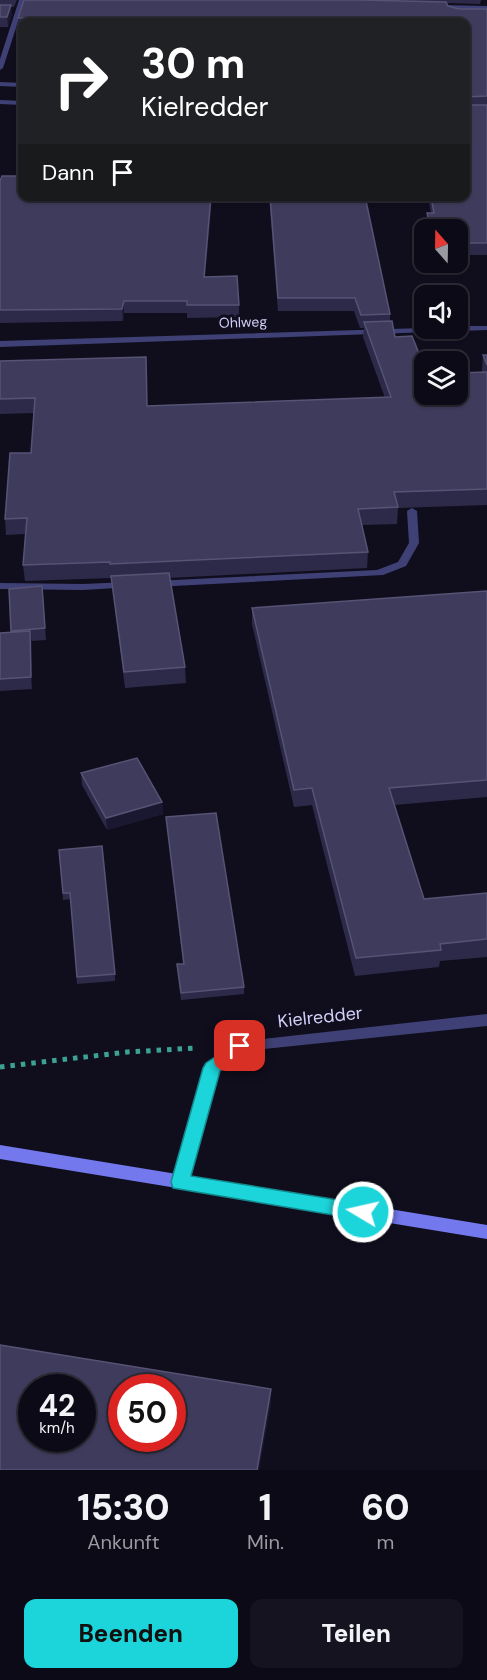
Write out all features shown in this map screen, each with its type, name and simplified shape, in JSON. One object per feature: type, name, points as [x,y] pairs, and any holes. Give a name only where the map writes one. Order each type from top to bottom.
[{"type":"main road","points":[[0,1152],[487,1232]]},
{"type":"street","points":[[0,68],[22,0]]},
{"type":"street","points":[[435,7],[487,8]]},
{"type":"street","points":[[449,8],[453,13],[487,15]]},
{"type":"street","points":[[9,11],[19,11]]},
{"type":"street","points":[[0,84],[18,85]]},
{"type":"street","points":[[0,102],[18,103]]},
{"type":"street","name":"Ohlweg","points":[[0,344],[487,328]]},
{"type":"street","points":[[0,586],[82,587],[379,573],[402,564],[414,543],[412,511]]},
{"type":"street","name":"Kielredder","points":[[240,1046],[487,1020]]},
{"type":"street","points":[[180,1182],[212,1068],[240,1046]]},
{"type":"path","points":[[0,1067],[126,1052],[240,1046]]},
{"type":"building","points":[[24,0],[446,2],[448,6],[459,9],[487,9],[487,96],[470,97],[470,18],[18,18]]},
{"type":"building","points":[[0,5],[11,5],[7,17],[0,17]]},
{"type":"building","points":[[470,105],[487,105],[487,243],[468,243],[468,219],[428,219],[427,213],[434,213],[432,201],[470,201]]},
{"type":"building","points":[[2,176],[18,176],[18,201],[211,201],[204,277],[237,276],[239,305],[187,305],[187,301],[124,301],[122,309],[0,310],[0,181]]},
{"type":"building","points":[[270,201],[366,201],[390,314],[361,315],[355,298],[278,298]]},
{"type":"building","points":[[392,321],[395,337],[412,336],[418,351],[414,351],[414,405],[468,405],[468,373],[487,372],[487,489],[394,492],[398,507],[358,509],[368,552],[110,564],[110,562],[23,565],[27,518],[5,519],[10,453],[31,453],[35,398],[0,399],[0,361],[146,357],[147,406],[391,397],[364,322]]},
{"type":"building","points":[[169,573],[185,667],[124,672],[111,576]]},
{"type":"building","points":[[42,586],[45,628],[11,631],[9,589]]},
{"type":"building","points":[[487,591],[487,780],[389,788],[424,899],[487,893],[487,939],[440,944],[441,950],[356,958],[312,788],[294,790],[252,608]]},
{"type":"building","points":[[30,631],[31,677],[0,679],[0,633]]},
{"type":"building","points":[[137,758],[162,802],[106,818],[81,773]]},
{"type":"building","points":[[216,813],[244,987],[181,993],[177,964],[184,964],[166,817]]},
{"type":"building","points":[[102,846],[115,974],[77,977],[70,893],[63,893],[59,850]]},
{"type":"building","points":[[0,1345],[179,1374],[108,1374],[108,1452],[186,1452],[186,1375],[271,1389],[257,1470],[0,1470]]},
{"type":"route","points":[[240,1046],[212,1068],[180,1182],[363,1212]]}]
